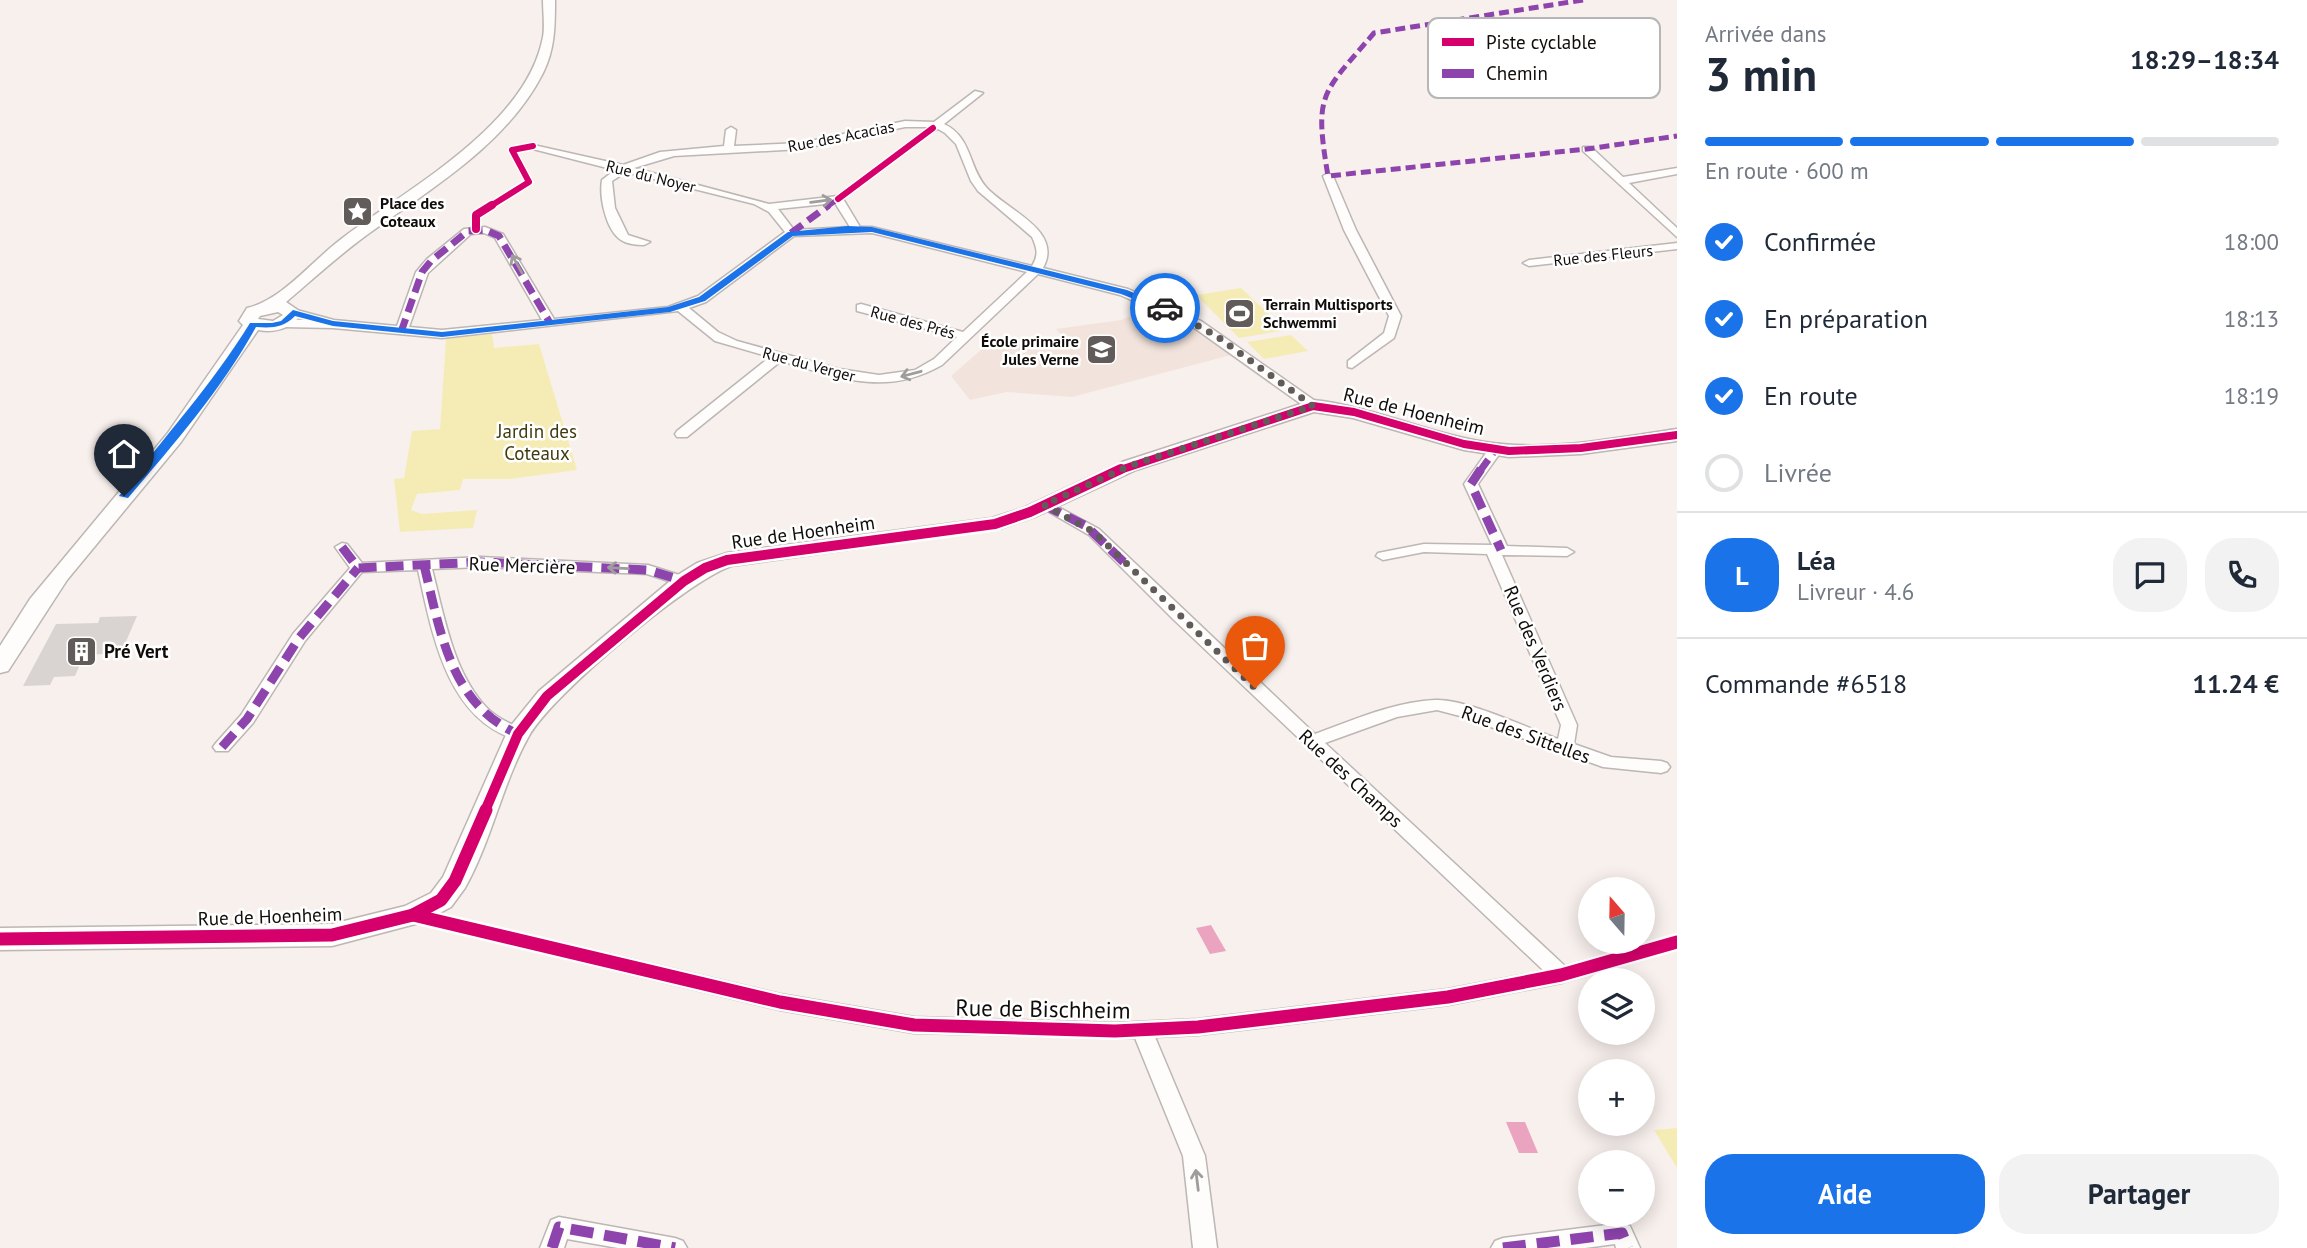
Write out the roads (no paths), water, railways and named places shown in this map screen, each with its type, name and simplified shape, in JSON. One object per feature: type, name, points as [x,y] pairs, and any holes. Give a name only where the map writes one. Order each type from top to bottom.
[{"type":"street","points":[[240,349],[281,315],[308,278],[355,236],[457,162],[513,107],[536,70],[546,47],[551,26],[549,0]]},
{"type":"street","points":[[935,127],[978,93]]},
{"type":"street","name":"Rue des Acacias","points":[[625,169],[663,155],[808,145],[911,124],[935,127],[951,132],[962,144],[969,170],[979,187],[1039,238],[1045,254],[1036,270]]},
{"type":"street","points":[[729,149],[731,130]]},
{"type":"street","name":"Rue du Noyer","points":[[533,146],[769,207]]},
{"type":"street","name":"Rue des Fleurs","points":[[1587,149],[1677,234]]},
{"type":"street","points":[[625,169],[607,180],[605,191],[620,233],[632,241],[644,242]]},
{"type":"street","points":[[1620,181],[1677,171]]},
{"type":"street","points":[[1328,176],[1350,230],[1395,316],[1390,335],[1352,364]]},
{"type":"street","points":[[769,207],[838,199],[856,229]]},
{"type":"street","points":[[769,207],[791,233]]},
{"type":"street","points":[[0,666],[22,625],[56,576],[173,438],[240,349],[253,324],[281,315],[333,324],[442,334],[681,307],[702,299],[791,233],[856,229],[1124,292],[1197,324],[1313,406]]},
{"type":"street","points":[[401,332],[422,272],[431,261],[468,231],[485,230],[499,236],[550,323]]},
{"type":"street","name":"Rue des Fleurs","points":[[1529,263],[1677,246]]},
{"type":"street","name":"Rue du Verger","points":[[681,307],[722,339],[855,377],[898,377],[930,368],[1036,270]]},
{"type":"street","name":"Rue des Prés","points":[[861,308],[966,336]]},
{"type":"street","points":[[682,434],[779,356]]},
{"type":"street","name":"Rue de Hoenheim","points":[[0,939],[332,934],[413,915],[441,900],[455,881],[518,734],[547,696],[684,581],[705,568],[742,556],[995,524],[1129,466],[1313,406],[1333,408],[1447,440],[1496,449],[1561,449],[1677,435]]},
{"type":"street","name":"Rue des Verdiers","points":[[1496,449],[1471,484],[1569,725],[1565,748]]},
{"type":"street","name":"Rue des Champs","points":[[1044,505],[1094,532],[1312,742],[1561,975]]},
{"type":"street","points":[[222,747],[247,719],[299,638],[358,568],[342,547]]},
{"type":"street","points":[[1383,556],[1424,548],[1567,552]]},
{"type":"street","name":"Rue Mercière","points":[[358,568],[481,562],[648,570],[684,581]]},
{"type":"street","points":[[424,565],[436,617],[464,689],[488,718],[518,734]]},
{"type":"street","name":"Rue des Sittelles","points":[[1312,742],[1394,712],[1437,705],[1464,711],[1609,763],[1661,767]]},
{"type":"street","name":"Rue de Bischheim","points":[[413,915],[780,1002],[914,1025],[1143,1032],[1448,997],[1561,975],[1677,943]]},
{"type":"street","points":[[1143,1032],[1194,1156],[1205,1248]]},
{"type":"street","points":[[552,1248],[559,1227],[675,1248]]},
{"type":"street","points":[[1503,1248],[1622,1233],[1628,1248]]},
{"type":"place","name":"Place des Coteaux","points":[[357,212]]},
{"type":"place","name":"Terrain Multisports Schwemmi","points":[[1240,313]]},
{"type":"place","name":"École primaire Jules Verne","points":[[1102,350]]},
{"type":"place","name":"Pré Vert","points":[[81,651]]},
{"type":"park label","name":"Jardin des Coteaux","points":[[537,442]]}]
